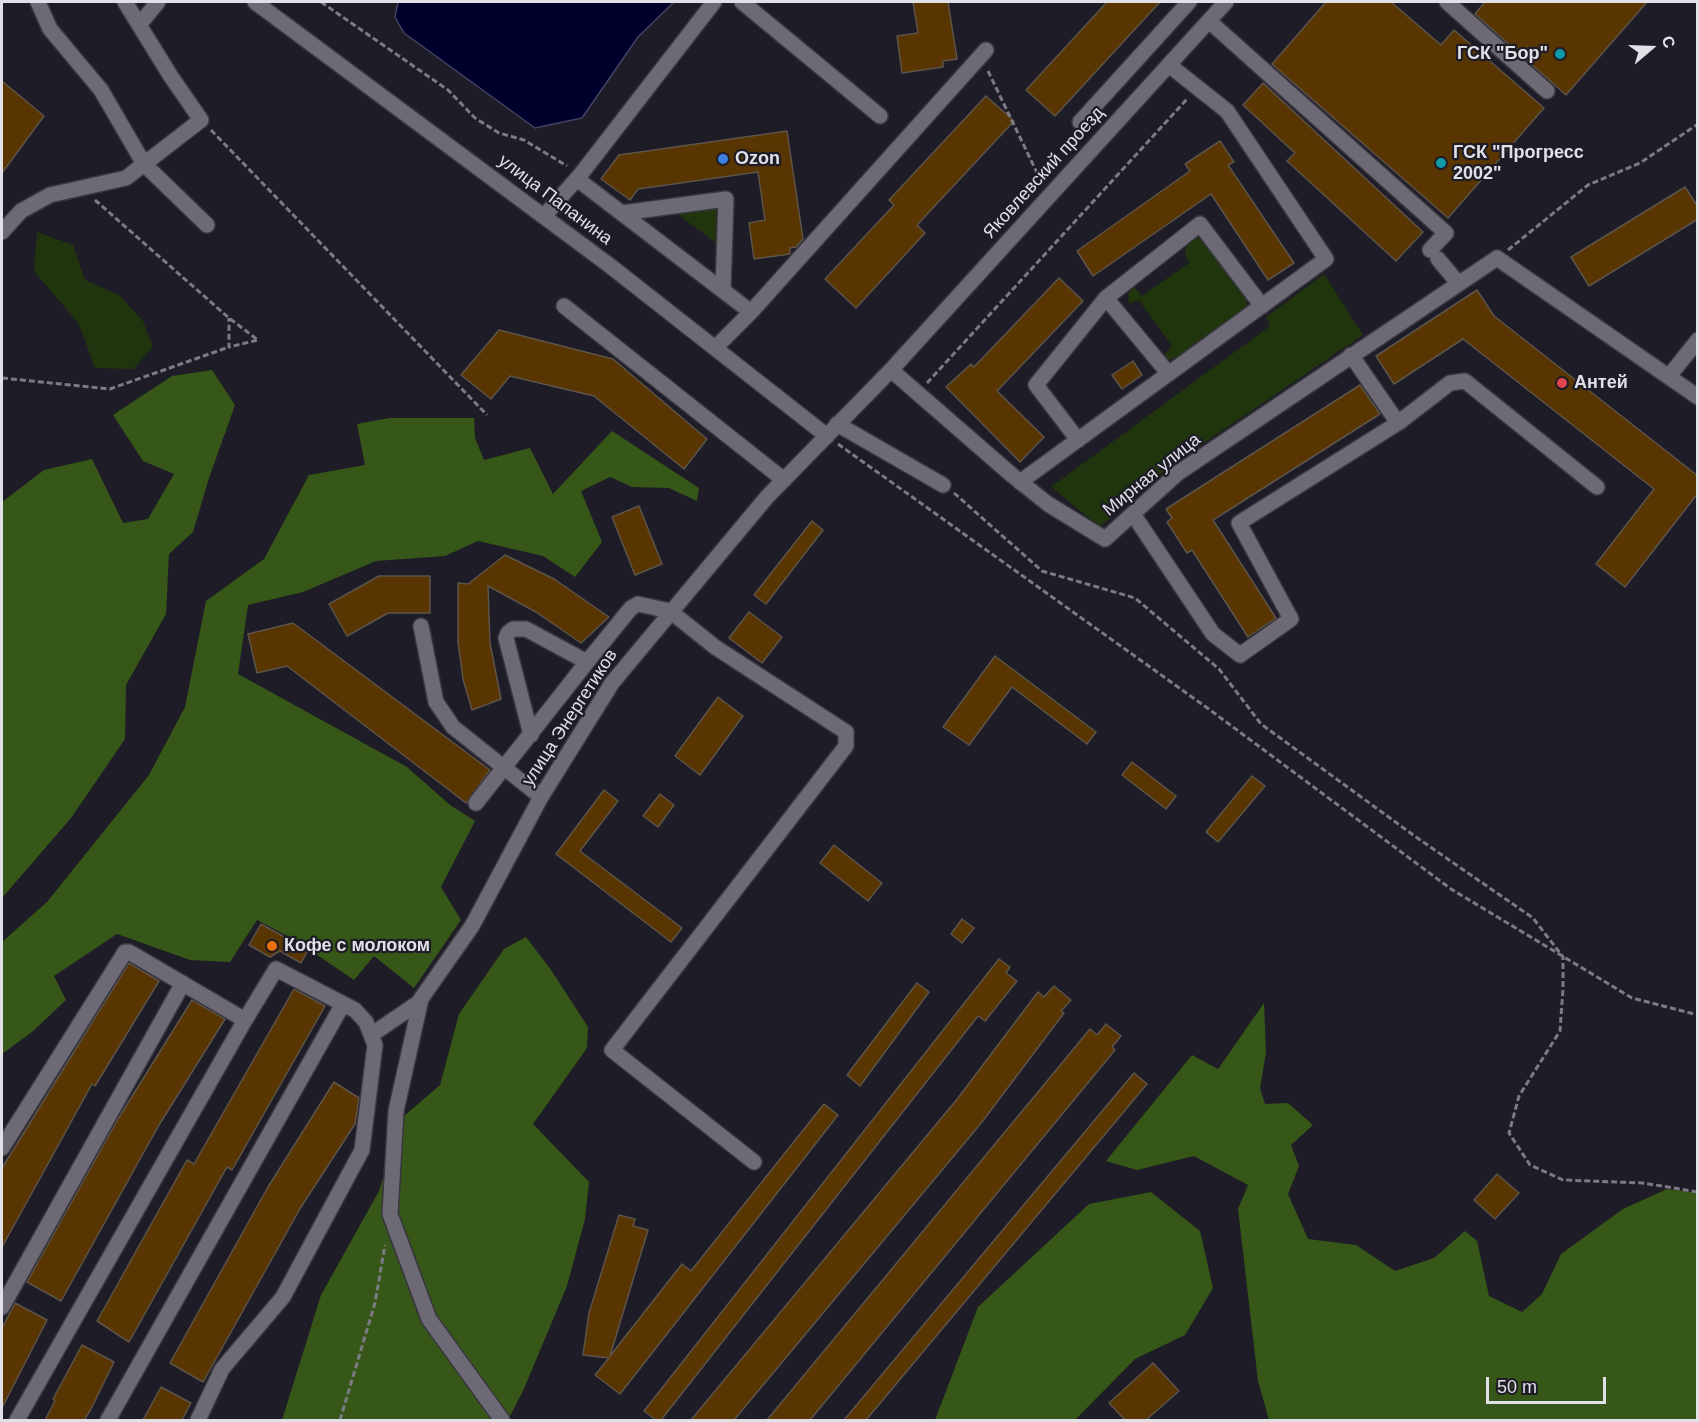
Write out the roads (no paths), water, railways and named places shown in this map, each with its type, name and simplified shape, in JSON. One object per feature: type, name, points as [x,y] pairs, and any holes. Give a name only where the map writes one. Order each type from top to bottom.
[{"type":"street","points":[[38,2],[50,29],[102,90],[144,164],[207,225]]},
{"type":"street","points":[[2,232],[21,211],[50,195],[126,178],[201,120],[125,2]]},
{"type":"street","points":[[139,25],[158,2]]},
{"type":"street","name":"улица Папанина","points":[[255,2],[544,216],[827,436]]},
{"type":"street","points":[[544,216],[579,177],[714,2]]},
{"type":"street","points":[[742,2],[880,116]]},
{"type":"street","points":[[1080,122],[1189,2]]},
{"type":"street","name":"Яковлевский проезд","points":[[891,370],[1226,2]]},
{"type":"street","points":[[1448,2],[1547,90]]},
{"type":"street","points":[[1209,21],[1446,233],[1434,254],[1458,283]]},
{"type":"street","points":[[715,348],[751,312],[983,53]]},
{"type":"street","points":[[1020,482],[1326,259],[1227,111],[1169,65]]},
{"type":"street","points":[[579,177],[751,312]]},
{"type":"street","points":[[622,213],[726,199],[723,290]]},
{"type":"street","points":[[1078,440],[1036,385],[1106,298],[1200,224],[1262,306]]},
{"type":"street","name":"Мирная улица","points":[[891,370],[1020,482],[1048,504],[1104,539],[1178,473],[1497,258],[1670,375]]},
{"type":"street","points":[[1106,298],[1168,373]]},
{"type":"street","points":[[564,306],[784,480]]},
{"type":"street","points":[[1698,340],[1670,375],[1698,397]]},
{"type":"street","points":[[1351,355],[1398,423]]},
{"type":"street","points":[[827,436],[891,370]]},
{"type":"street","points":[[1133,514],[1213,634],[1240,655],[1291,619],[1239,523],[1398,423],[1450,383],[1465,381],[1597,487]]},
{"type":"street","points":[[837,424],[943,484]]},
{"type":"street","name":"улица Энергетиков","points":[[371,1035],[421,999],[472,926],[541,797],[612,683],[670,611],[784,480],[827,436]]},
{"type":"street","points":[[476,803],[505,769],[586,662],[634,605],[670,611],[715,647],[846,732],[846,746],[612,1050],[754,1162]]},
{"type":"street","points":[[421,626],[436,702],[453,727],[541,797]]},
{"type":"street","points":[[531,735],[506,638],[508,633],[513,629],[526,629],[586,662]]},
{"type":"street","points":[[2,1148],[7,1125],[121,955],[129,952],[245,1020]]},
{"type":"street","points":[[17,1420],[275,969],[355,1010],[366,1022],[375,1045],[362,1150],[283,1297],[222,1370],[198,1420]]},
{"type":"street","points":[[2,1307],[183,983]]},
{"type":"street","points":[[421,999],[396,1111],[390,1214],[429,1319],[502,1420]]},
{"type":"street","points":[[108,1420],[343,1004]]},
{"type":"water","points":[[398,2],[674,2],[638,37],[582,118],[535,128],[404,33],[395,17]]},
{"type":"place","name":"ГСК \"Бор\"","points":[[1560,54]]},
{"type":"place","name":"Ozon","points":[[723,159]]},
{"type":"place","name":"ГСК \"Прогресс 2002\"","points":[[1441,163]]},
{"type":"place","name":"Антей","points":[[1562,383]]},
{"type":"place","name":"Кофе с молоком","points":[[272,946]]}]
